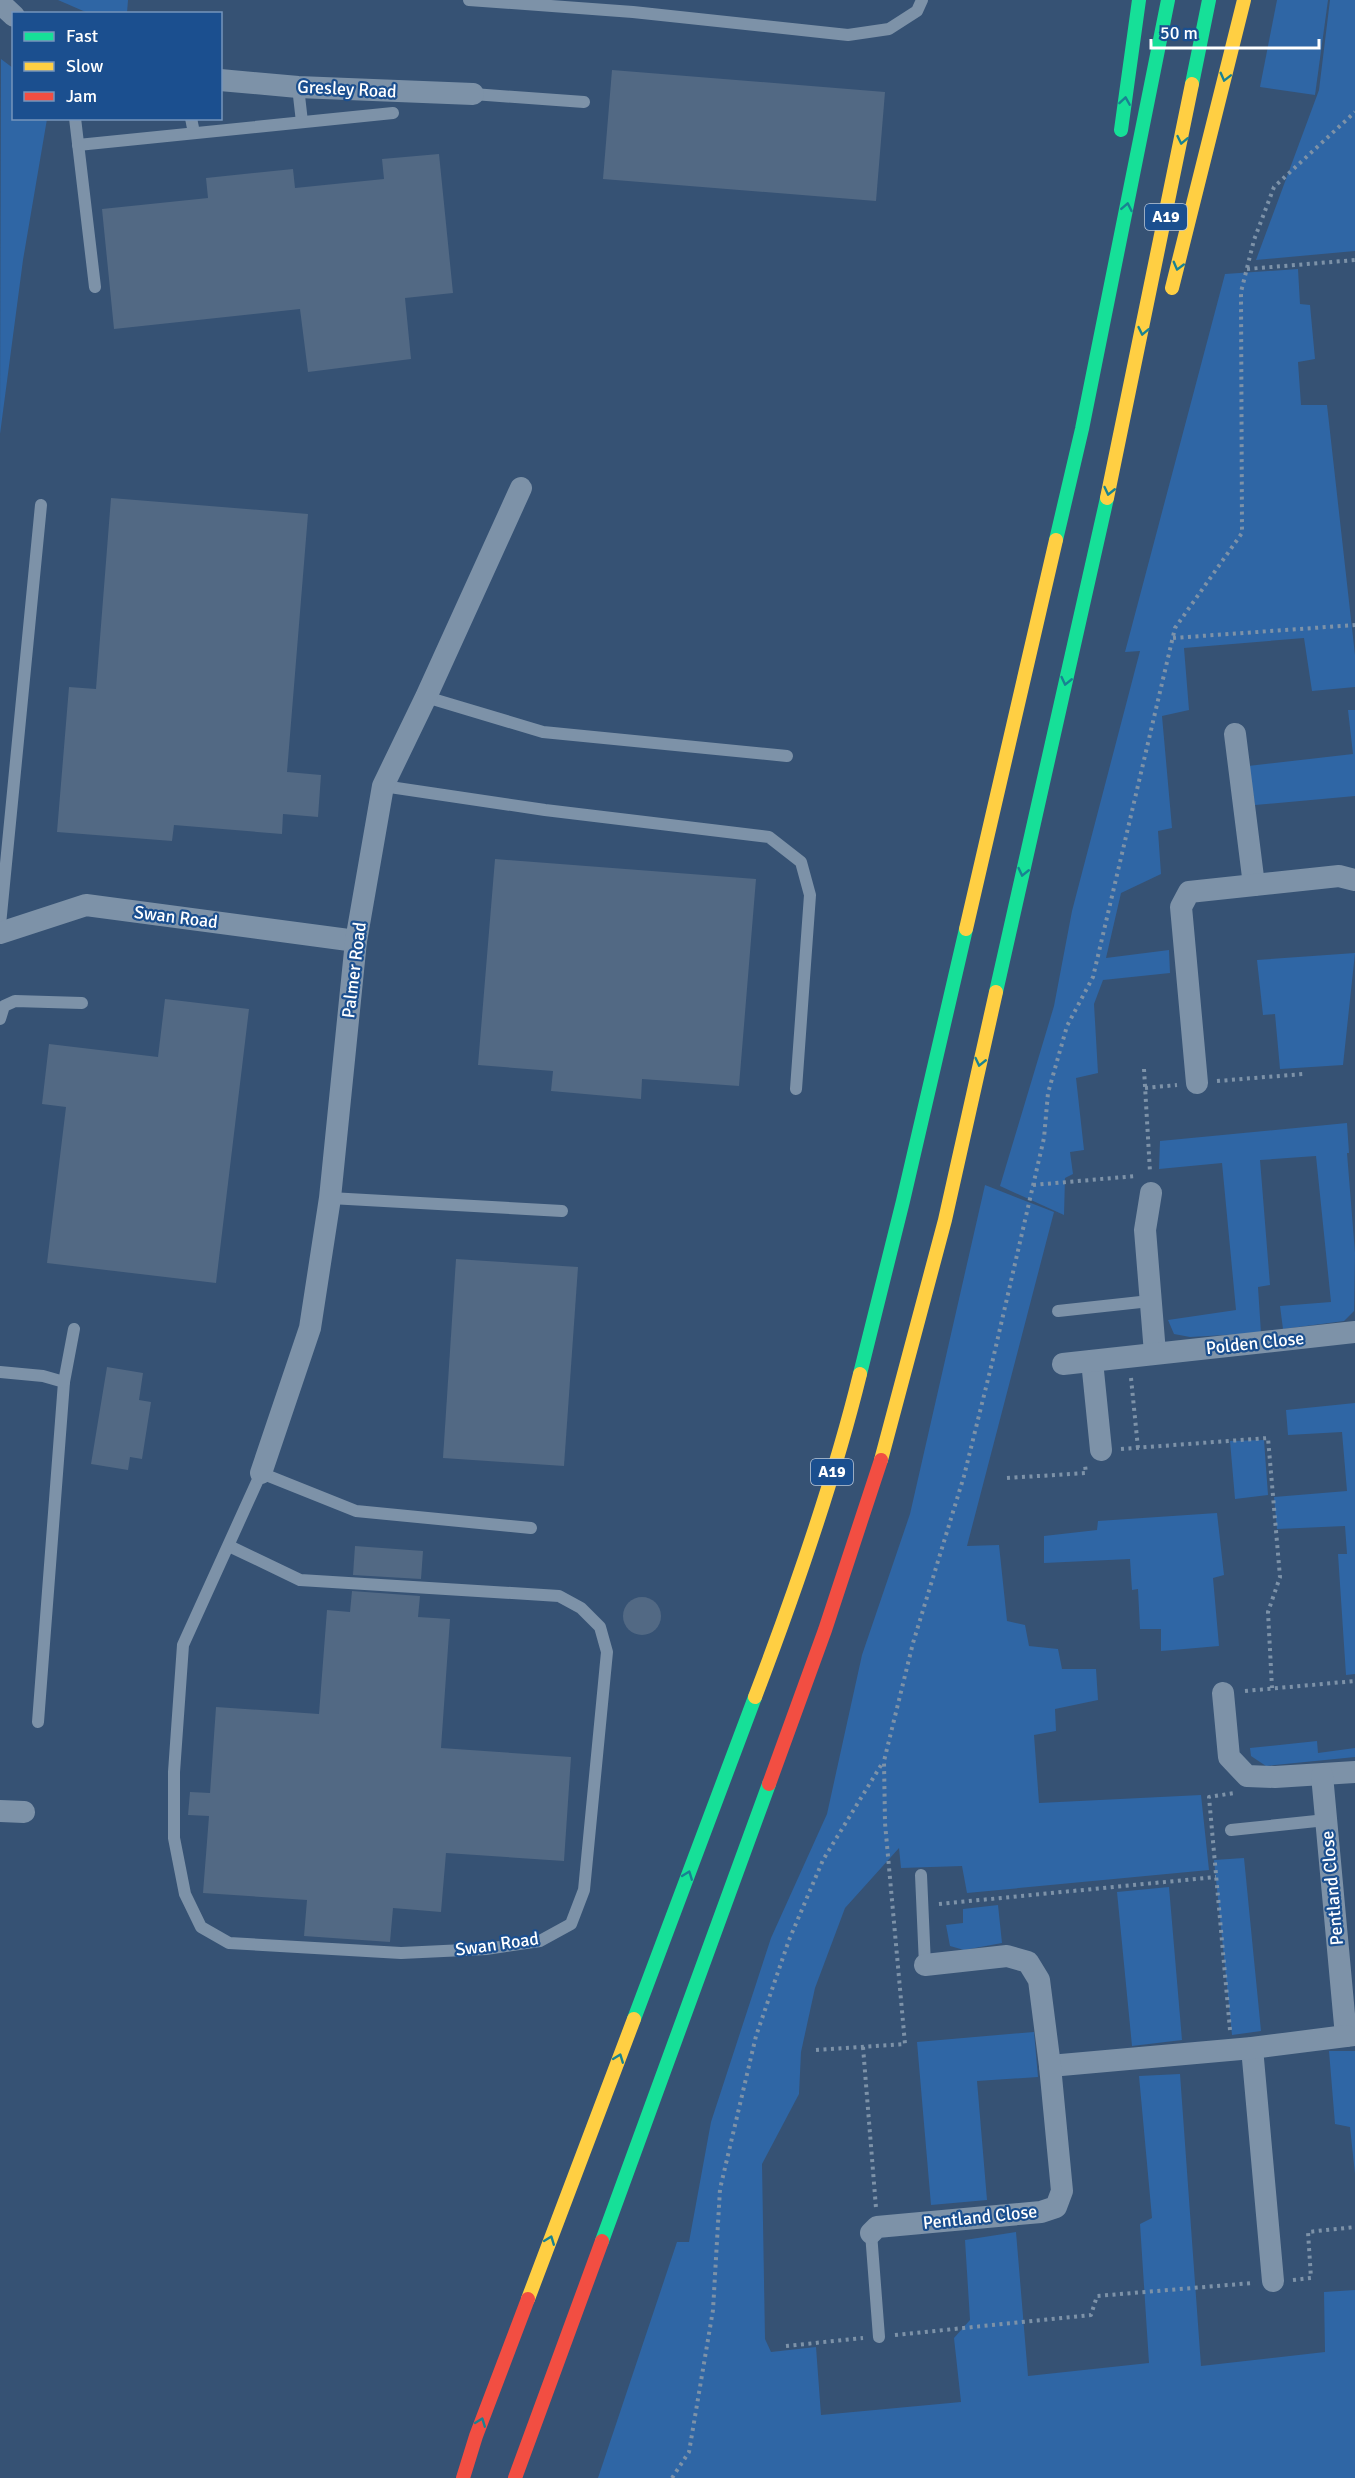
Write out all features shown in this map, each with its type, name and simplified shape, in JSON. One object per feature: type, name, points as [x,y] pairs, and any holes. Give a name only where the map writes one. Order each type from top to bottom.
[{"type":"highway","points":[[1118,145],[1134,43],[1138,0]]},
{"type":"highway","name":"A19","points":[[463,2478],[484,2414],[785,1619],[847,1426],[903,1201],[1082,429],[1168,0]]},
{"type":"highway","name":"A19","points":[[515,2478],[825,1630],[877,1477],[945,1220],[1121,434],[1209,0]]},
{"type":"highway","points":[[1169,296],[1193,210],[1244,0]]},
{"type":"highway","points":[[1082,429],[1094,295]]},
{"type":"highway","points":[[1121,434],[1155,339]]},
{"type":"street","points":[[0,3],[12,14]]},
{"type":"street","name":"Gresley Road","points":[[222,80],[298,87],[473,94]]},
{"type":"street","name":"Palmer Road","points":[[261,1473],[310,1328],[330,1198],[356,940],[383,786],[426,697],[520,488]]},
{"type":"street","points":[[1235,734],[1254,885]]},
{"type":"street","points":[[1197,1083],[1181,907],[1189,892],[1339,876],[1355,880]]},
{"type":"street","name":"Swan Road","points":[[0,933],[86,905],[356,940]]},
{"type":"street","points":[[1151,1193],[1145,1230],[1155,1353]]},
{"type":"street","name":"Polden Close","points":[[1063,1364],[1355,1332]]},
{"type":"street","points":[[1092,1360],[1101,1450]]},
{"type":"street","points":[[1223,1693],[1229,1757],[1247,1776],[1355,1772]]},
{"type":"street","name":"Pentland Close","points":[[1050,2066],[1242,2049],[1350,2036],[1322,1775]]},
{"type":"street","points":[[0,1811],[24,1812]]},
{"type":"street","name":"Pentland Close","points":[[874,2230],[1041,2212],[1056,2207],[1062,2192],[1039,1980],[1028,1962],[1006,1956],[925,1965]]},
{"type":"street","points":[[1242,2049],[1273,2281]]},
{"type":"lane","points":[[469,0],[633,12],[848,35],[889,29],[917,11],[922,0]]},
{"type":"lane","points":[[298,87],[302,122]]},
{"type":"lane","points":[[473,94],[584,102]]},
{"type":"lane","points":[[78,145],[393,112]]},
{"type":"lane","points":[[75,120],[95,287]]},
{"type":"lane","points":[[191,120],[194,133]]},
{"type":"lane","points":[[0,925],[6,810],[40,505]]},
{"type":"lane","points":[[426,697],[543,732],[787,756]]},
{"type":"lane","points":[[383,786],[545,810],[769,837],[801,862],[810,895],[796,1089]]},
{"type":"lane","points":[[0,1019],[4,1006],[15,1001],[82,1003]]},
{"type":"lane","points":[[330,1198],[562,1211]]},
{"type":"lane","points":[[1058,1311],[1150,1300]]},
{"type":"lane","points":[[38,1722],[64,1383],[74,1329]]},
{"type":"lane","points":[[0,1372],[42,1376],[64,1383]]},
{"type":"lane","points":[[261,1473],[356,1511],[531,1528]]},
{"type":"lane","name":"Swan Road","points":[[229,1546],[300,1580],[559,1596],[581,1608],[600,1627],[607,1652],[584,1890],[571,1924],[540,1941],[486,1949],[401,1953],[228,1942],[201,1927],[185,1894],[174,1838],[174,1772],[183,1645],[261,1473]]},
{"type":"lane","points":[[1231,1830],[1326,1820]]},
{"type":"lane","points":[[921,1875],[925,1965]]},
{"type":"lane","points":[[874,2230],[879,2337]]},
{"type":"path","points":[[816,2050],[905,2044],[885,1823],[884,1761],[913,1643],[964,1476],[1044,1138],[1048,1093],[1067,1026],[1093,977],[1175,628],[1242,533],[1241,292],[1254,240],[1274,187],[1355,112]]},
{"type":"path","points":[[1247,269],[1355,260]]},
{"type":"path","points":[[1173,638],[1355,625]]},
{"type":"path","points":[[1033,1185],[1150,1174],[1144,1069]]},
{"type":"path","points":[[1145,1088],[1303,1074]]},
{"type":"path","points":[[1128,1356],[1138,1448]]},
{"type":"path","points":[[1007,1478],[1086,1473],[1085,1452],[1268,1438],[1280,1577],[1268,1612],[1272,1688]]},
{"type":"path","points":[[1223,1693],[1355,1681]]},
{"type":"path","points":[[672,2478],[689,2452],[713,2310],[720,2188],[756,2036],[789,1940],[823,1860],[884,1761]]},
{"type":"path","points":[[1242,2049],[1216,1877],[1209,1797],[1233,1794],[1247,1776]]},
{"type":"path","points":[[922,1905],[1216,1877]]},
{"type":"path","points":[[862,2047],[874,2230]]},
{"type":"path","points":[[786,2346],[1091,2315],[1097,2296],[1311,2278],[1308,2232],[1355,2227]]},
{"type":"shaded area","points":[[58,0],[128,0],[127,12],[86,12]]},
{"type":"shaded area","points":[[1277,0],[1328,0],[1315,95],[1260,87]]},
{"type":"shaded area","points":[[1330,0],[1355,0],[1355,251],[1256,260],[1319,90]]},
{"type":"shaded area","points":[[1,59],[12,67],[12,120],[47,120],[23,260],[0,434]]},
{"type":"shaded area","points":[[1298,269],[1300,304],[1310,305],[1315,359],[1298,362],[1301,405],[1327,405],[1355,655],[1355,687],[1312,691],[1304,638],[1184,648],[1189,710],[1162,716],[1172,828],[1158,831],[1161,874],[1121,893],[1106,958],[1169,950],[1170,973],[1103,980],[1094,1004],[1098,1073],[1076,1078],[1084,1150],[1070,1152],[1073,1174],[1065,1178],[1064,1215],[1000,1186],[1054,1006],[1072,911],[1140,651],[1125,652],[1225,274]]},
{"type":"shaded area","points":[[1348,710],[1355,710],[1355,796],[1255,805],[1248,766],[1353,754]]},
{"type":"shaded area","points":[[1355,953],[1343,1065],[1280,1069],[1275,1014],[1263,1015],[1257,960]]},
{"type":"shaded area","points":[[1347,1123],[1349,1153],[1347,1153],[1355,1253],[1354,1311],[1344,1321],[1283,1329],[1280,1306],[1331,1302],[1316,1156],[1260,1160],[1270,1285],[1258,1287],[1261,1333],[1190,1337],[1174,1334],[1168,1320],[1236,1310],[1222,1163],[1159,1169],[1160,1141]]},
{"type":"shaded area","points":[[985,1185],[1054,1212],[967,1546],[999,1545],[1007,1621],[1025,1625],[1029,1646],[1058,1649],[1062,1669],[1096,1669],[1098,1700],[1055,1709],[1056,1731],[1034,1735],[1039,1803],[1201,1795],[1209,1870],[967,1893],[962,1866],[901,1868],[899,1848],[845,1908],[815,1988],[801,2052],[799,2094],[762,2164],[765,2339],[771,2352],[816,2347],[821,2415],[961,2402],[954,2338],[970,2320],[965,2240],[1016,2232],[1028,2376],[1149,2363],[1140,2224],[1152,2218],[1139,2076],[1180,2074],[1201,2366],[1325,2352],[1324,2292],[1355,2290],[1355,2478],[598,2478],[677,2242],[689,2242],[711,2122],[771,1938],[827,1814],[862,1655],[910,1514]]},
{"type":"shaded area","points":[[1355,1403],[1355,1674],[1346,1675],[1338,1554],[1347,1554],[1345,1526],[1277,1529],[1274,1497],[1347,1491],[1342,1432],[1288,1435],[1286,1410]]},
{"type":"shaded area","points":[[1264,1440],[1268,1495],[1235,1499],[1230,1441]]},
{"type":"shaded area","points":[[1217,1513],[1224,1575],[1213,1578],[1219,1646],[1161,1651],[1161,1629],[1140,1629],[1138,1589],[1132,1590],[1130,1559],[1044,1563],[1044,1536],[1097,1530],[1098,1521]]},
{"type":"shaded area","points":[[1317,1741],[1318,1753],[1355,1748],[1355,1757],[1266,1766],[1251,1756],[1250,1748]]},
{"type":"shaded area","points":[[1244,1858],[1261,2031],[1232,2035],[1214,1860]]},
{"type":"shaded area","points":[[1169,1887],[1182,2040],[1132,2046],[1117,1892]]},
{"type":"shaded area","points":[[998,1905],[1002,1943],[964,1950],[950,1946],[946,1925],[963,1923],[963,1909]]},
{"type":"shaded area","points":[[1034,2032],[1038,2077],[977,2081],[987,2200],[931,2205],[917,2042]]},
{"type":"shaded area","points":[[1329,2051],[1355,2051],[1355,2174],[1350,2127],[1335,2124]]},
{"type":"building","points":[[612,70],[885,92],[876,201],[603,179]]},
{"type":"building","points":[[439,154],[453,293],[405,298],[411,359],[308,372],[300,309],[114,329],[102,209],[208,198],[206,178],[293,169],[295,188],[384,179],[382,159]]},
{"type":"building","points":[[111,498],[308,514],[287,772],[321,775],[318,817],[283,814],[282,834],[174,825],[172,841],[57,832],[69,687],[96,689]]},
{"type":"building","points":[[495,859],[756,879],[739,1086],[642,1079],[641,1099],[551,1091],[553,1071],[478,1065]]},
{"type":"building","points":[[165,999],[249,1009],[216,1283],[47,1263],[66,1107],[42,1104],[49,1044],[158,1057]]},
{"type":"building","points":[[456,1259],[578,1267],[564,1466],[443,1458]]},
{"type":"building","points":[[107,1367],[143,1373],[139,1400],[151,1402],[142,1459],[130,1457],[128,1470],[91,1464]]},
{"type":"building","points":[[355,1546],[423,1551],[421,1579],[353,1575]]},
{"type":"building","points":[[352,1591],[420,1596],[418,1617],[450,1619],[441,1748],[571,1757],[564,1861],[446,1853],[441,1912],[393,1908],[390,1942],[304,1936],[307,1900],[203,1893],[209,1816],[188,1815],[190,1792],[210,1793],[216,1707],[319,1714],[327,1610],[350,1612]]},
{"type":"building","points":[[642,1597],[655,1603],[661,1616],[655,1629],[642,1635],[629,1629],[623,1616],[629,1603]]},
{"type":"traffic: fast","points":[[1121,130],[1139,0]]},
{"type":"traffic: fast","points":[[1056,540],[1082,429],[1168,0]]},
{"type":"traffic: fast","points":[[1192,84],[1209,0]]},
{"type":"traffic: fast","points":[[996,992],[1107,498]]},
{"type":"traffic: fast","points":[[860,1374],[966,929]]},
{"type":"traffic: fast","points":[[634,2019],[755,1697]]},
{"type":"traffic: fast","points":[[602,2241],[769,1784]]},
{"type":"traffic: slow","points":[[1172,288],[1244,0]]},
{"type":"traffic: slow","points":[[1107,498],[1192,84]]},
{"type":"traffic: slow","points":[[966,929],[1056,540]]},
{"type":"traffic: slow","points":[[881,1460],[945,1220],[996,992]]},
{"type":"traffic: slow","points":[[755,1697],[812,1537],[838,1456],[860,1374]]},
{"type":"traffic: slow","points":[[528,2299],[634,2019]]},
{"type":"traffic: jam","points":[[769,1784],[825,1630],[881,1460]]},
{"type":"traffic: jam","points":[[515,2478],[602,2241]]},
{"type":"traffic: jam","points":[[463,2478],[476,2436],[528,2299]]}]
